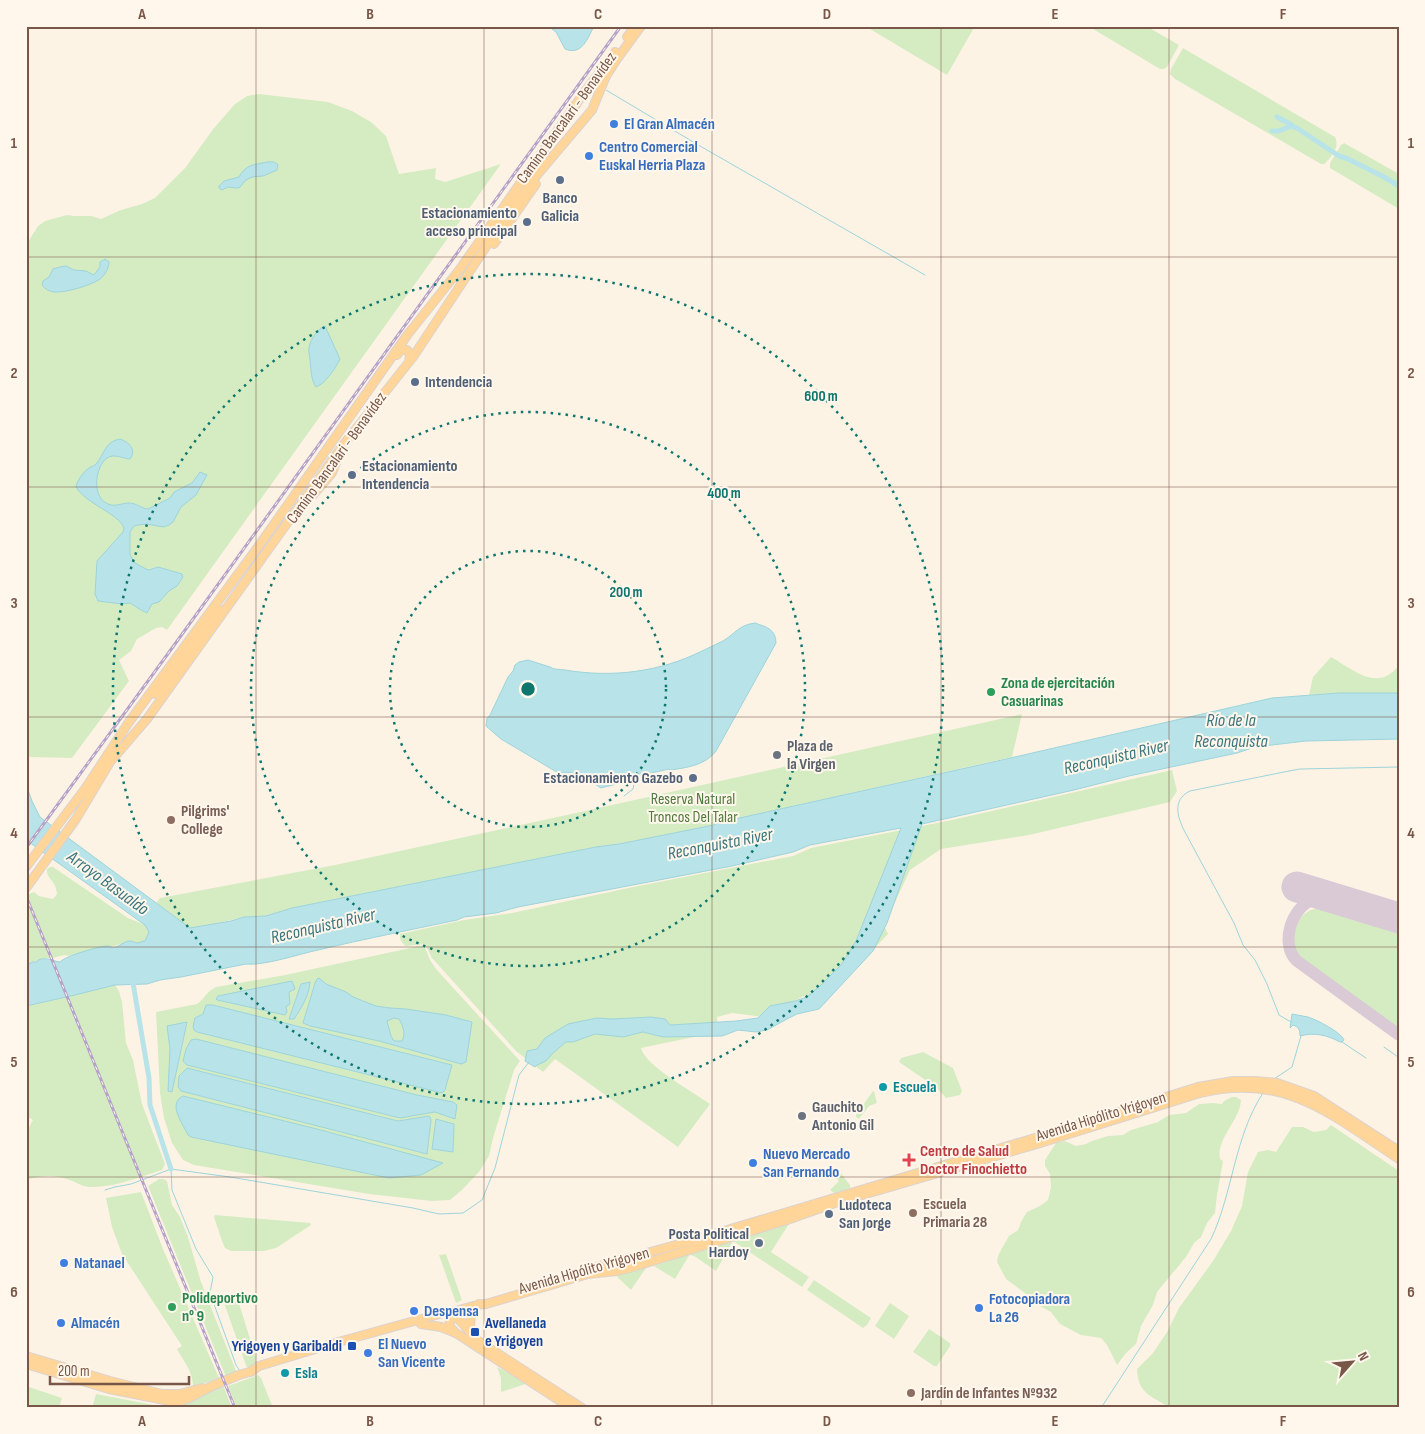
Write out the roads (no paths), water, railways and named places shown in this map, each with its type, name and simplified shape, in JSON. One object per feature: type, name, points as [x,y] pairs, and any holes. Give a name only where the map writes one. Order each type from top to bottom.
[{"type":"main road","name":"Camino Bancalari - Benavídez","points":[[26,867],[85,789],[108,753],[364,399],[408,334],[460,268],[562,123],[635,26]]},
{"type":"main road","name":"Camino Bancalari - Benavídez","points":[[26,888],[76,819],[110,762],[147,719],[292,519],[332,473],[346,441],[408,364],[468,274],[507,226],[575,130],[595,106],[601,87],[611,68],[641,26]]},
{"type":"main road","points":[[562,123],[584,99],[590,98],[592,99],[592,105],[584,119]]},
{"type":"main road","points":[[428,334],[416,343],[410,338],[412,332],[441,292]]},
{"type":"main road","points":[[364,399],[401,350],[405,349],[411,356],[408,364]]},
{"type":"main road","points":[[208,623],[254,567],[264,558]]},
{"type":"main road","points":[[108,753],[138,718],[208,623],[230,591],[240,570]]},
{"type":"main road","points":[[110,762],[115,751],[146,713],[163,685]]},
{"type":"main road","name":"Avenida Hipólito Yrigoyen","points":[[478,1304],[486,1304],[588,1274],[633,1267],[686,1251],[779,1218],[1198,1087],[1233,1081],[1266,1082],[1277,1087],[1324,1110],[1399,1159]]},
{"type":"main road","name":"Avenida Hipólito Yrigoyen","points":[[250,1372],[260,1366],[335,1343],[443,1313],[449,1313],[478,1304],[484,1300],[683,1243],[835,1203],[1037,1144],[1200,1093],[1230,1088],[1277,1087],[1295,1089],[1326,1103],[1399,1152]]},
{"type":"main road","points":[[683,1243],[686,1251]]},
{"type":"main road","points":[[471,1334],[470,1318],[472,1311],[478,1304]]},
{"type":"main road","points":[[449,1313],[450,1324],[456,1334]]},
{"type":"main road","points":[[449,1313],[463,1322],[471,1334],[480,1342],[582,1408]]},
{"type":"main road","name":"Avenida Hipólito Yrigoyen","points":[[26,1364],[109,1389],[161,1400],[181,1401],[239,1375],[421,1324],[444,1317],[449,1313]]},
{"type":"main road","points":[[421,1324],[436,1326],[456,1334],[570,1408]]},
{"type":"main road","name":"Avenida Hipólito Yrigoyen","points":[[26,1356],[162,1394],[180,1394],[212,1386]]},
{"type":"water","points":[[548,26],[594,26],[584,45],[571,51],[565,49],[556,32]]},
{"type":"water","points":[[267,162],[277,164],[277,170],[263,176],[252,177],[246,180],[239,188],[228,187],[222,190],[219,188],[224,181],[239,177],[248,167]]},
{"type":"water","points":[[105,259],[109,262],[104,276],[91,284],[59,292],[49,291],[42,285],[53,269],[66,266],[94,275],[100,267],[100,262]]},
{"type":"water","points":[[325,326],[340,359],[327,379],[316,387],[312,378],[309,350],[314,335]]},
{"type":"water","points":[[120,439],[131,447],[133,452],[130,459],[116,456],[107,458],[103,462],[98,474],[97,488],[106,503],[115,505],[132,503],[148,509],[170,498],[174,492],[192,483],[200,472],[207,475],[196,495],[181,507],[173,522],[169,525],[163,527],[147,524],[138,525],[134,526],[130,532],[130,555],[135,563],[149,570],[158,567],[182,574],[183,577],[177,586],[169,591],[159,602],[152,604],[147,613],[130,603],[98,601],[95,594],[97,561],[123,532],[124,528],[121,523],[87,498],[76,487],[83,474],[96,464],[108,445]]},
{"type":"water","points":[[755,623],[766,627],[772,632],[776,638],[776,643],[716,751],[701,763],[689,767],[647,774],[601,788],[576,773],[555,771],[501,739],[486,726],[487,718],[508,677],[519,662],[528,660],[555,669],[583,672],[618,673],[635,671],[669,664],[686,658],[723,641],[741,627]]},
{"type":"water","name":"Río de la Reconquista","points":[[1339,693],[1399,693],[1399,739],[1306,741],[1255,747],[1237,753],[922,824],[887,923],[873,951],[819,1009],[797,1014],[767,1030],[756,1032],[738,1030],[722,1036],[663,1037],[643,1032],[623,1037],[595,1034],[573,1042],[566,1042],[546,1061],[535,1067],[525,1061],[527,1051],[537,1049],[545,1038],[568,1024],[597,1018],[651,1017],[665,1019],[670,1025],[736,1021],[758,1018],[770,1006],[807,997],[841,965],[856,941],[901,828],[810,845],[793,852],[732,866],[518,907],[496,913],[464,917],[272,962],[246,964],[147,984],[115,985],[26,1006],[26,965],[42,959],[60,962],[75,954],[108,946],[114,948],[128,941],[139,943],[145,941],[149,932],[145,925],[26,840],[26,784],[40,817],[190,928],[244,917],[266,916],[292,908],[714,825],[1272,698]]},
{"type":"water","points":[[319,978],[326,984],[376,1006],[446,1015],[472,1022],[466,1062],[461,1064],[379,1041],[303,1023],[317,979]],"holes":[[[394,1018],[399,1019],[404,1030],[404,1036],[402,1041],[394,1041],[387,1021]]]},
{"type":"water","points":[[292,981],[295,989],[289,992],[290,1004],[286,1007],[287,1012],[285,1015],[216,999],[218,996]]},
{"type":"water","points":[[310,982],[307,997],[302,1006],[294,1019],[289,1019],[301,984]]},
{"type":"water","points":[[206,1005],[213,1005],[452,1065],[445,1090],[442,1093],[197,1032],[193,1027],[195,1018],[203,1014]]},
{"type":"water","points":[[1292,1014],[1308,1017],[1323,1023],[1338,1033],[1344,1040],[1340,1042],[1315,1034],[1300,1036],[1297,1027],[1293,1025],[1290,1028]]},
{"type":"water","points":[[187,1022],[172,1092],[168,1091],[170,1049],[167,1026]]},
{"type":"water","points":[[196,1039],[417,1095],[453,1102],[457,1105],[455,1119],[435,1112],[400,1118],[187,1065],[183,1061],[186,1049],[191,1040]]},
{"type":"water","points":[[187,1068],[398,1121],[429,1116],[431,1120],[427,1154],[181,1091],[178,1087],[179,1076]]},
{"type":"water","points":[[183,1096],[443,1163],[421,1175],[389,1178],[191,1137],[188,1135],[176,1109],[178,1100]]},
{"type":"water","points":[[436,1119],[454,1124],[453,1152],[432,1149]]},
{"type":"waterway","points":[[606,90],[925,275]]},
{"type":"waterway","points":[[1277,117],[1292,125]]},
{"type":"waterway","points":[[1272,131],[1279,131],[1291,126],[1297,128],[1339,156],[1399,186]]},
{"type":"waterway","points":[[1291,1022],[1279,1015],[1255,960],[1243,945],[1234,923],[1183,828],[1178,810],[1180,799],[1190,791],[1300,769],[1399,767]]},
{"type":"waterway","points":[[624,796],[633,789],[635,779]]},
{"type":"waterway","points":[[132,977],[149,1078],[150,1105],[171,1169]]},
{"type":"waterway","points":[[1274,1079],[1292,1067],[1301,1036]]},
{"type":"waterway","points":[[1342,1042],[1366,1058]]},
{"type":"waterway","points":[[1384,1047],[1398,1057],[1399,1060]]},
{"type":"waterway","points":[[105,1190],[131,1184],[171,1169],[230,1177],[439,1214],[463,1213],[482,1200],[495,1168],[519,1075],[529,1062]]},
{"type":"waterway","points":[[1101,1408],[1211,1239],[1224,1203],[1246,1128],[1253,1110],[1263,1093]]},
{"type":"waterway","points":[[171,1170],[172,1190],[196,1249],[213,1277],[210,1293],[236,1365],[240,1371]]},
{"type":"railway","points":[[26,848],[621,26]]},
{"type":"railway","points":[[26,896],[235,1408]]},
{"type":"place","name":"El Gran Almacén","points":[[614,124]]},
{"type":"place","name":"Centro Comercial Euskal Herria Plaza","points":[[589,156]]},
{"type":"place","name":"Banco Galicia","points":[[560,180]]},
{"type":"place","name":"Estacionamiento acceso principal","points":[[527,222]]},
{"type":"place","name":"Intendencia","points":[[415,382]]},
{"type":"place","name":"Estacionamiento Intendencia","points":[[352,475]]},
{"type":"place","name":"Zona de ejercitación Casuarinas","points":[[991,692]]},
{"type":"place","name":"Plaza de la Virgen","points":[[777,755]]},
{"type":"place","name":"Estacionamiento Gazebo","points":[[693,778]]},
{"type":"place","name":"Pilgrims' College","points":[[171,820]]},
{"type":"place","name":"Escuela","points":[[883,1087]]},
{"type":"place","name":"Gauchito Antonio Gil","points":[[802,1116]]},
{"type":"place","name":"Centro de Salud Doctor Finochietto","points":[[909,1160]]},
{"type":"place","name":"Nuevo Mercado San Fernando","points":[[753,1163]]},
{"type":"place","name":"Escuela Primaria 28","points":[[913,1213]]},
{"type":"place","name":"Ludoteca San Jorge","points":[[829,1214]]},
{"type":"place","name":"Posta Political Hardoy","points":[[759,1243]]},
{"type":"place","name":"Natanael","points":[[64,1263]]},
{"type":"place","name":"Polideportivo n° 9","points":[[172,1307]]},
{"type":"place","name":"Fotocopiadora La 26","points":[[979,1308]]},
{"type":"place","name":"Despensa","points":[[414,1311]]},
{"type":"place","name":"Almacén","points":[[61,1323]]},
{"type":"place","name":"Avellaneda e Yrigoyen","points":[[475,1332]]},
{"type":"place","name":"Yrigoyen y Garibaldi","points":[[352,1346]]},
{"type":"place","name":"El Nuevo San Vicente","points":[[368,1353]]},
{"type":"place","name":"Esla","points":[[285,1373]]},
{"type":"place","name":"Jardín de Infantes Nº932","points":[[911,1393]]},
{"type":"water label","name":"Reconquista River","points":[[1116,757]]},
{"type":"water label","name":"Reconquista River","points":[[720,844]]},
{"type":"water label","name":"Arroyo Basualdo","points":[[108,883]]},
{"type":"water label","name":"Reconquista River","points":[[323,926]]},
{"type":"park label","name":"Reserva Natural Troncos Del Talar","points":[[693,808]]}]
